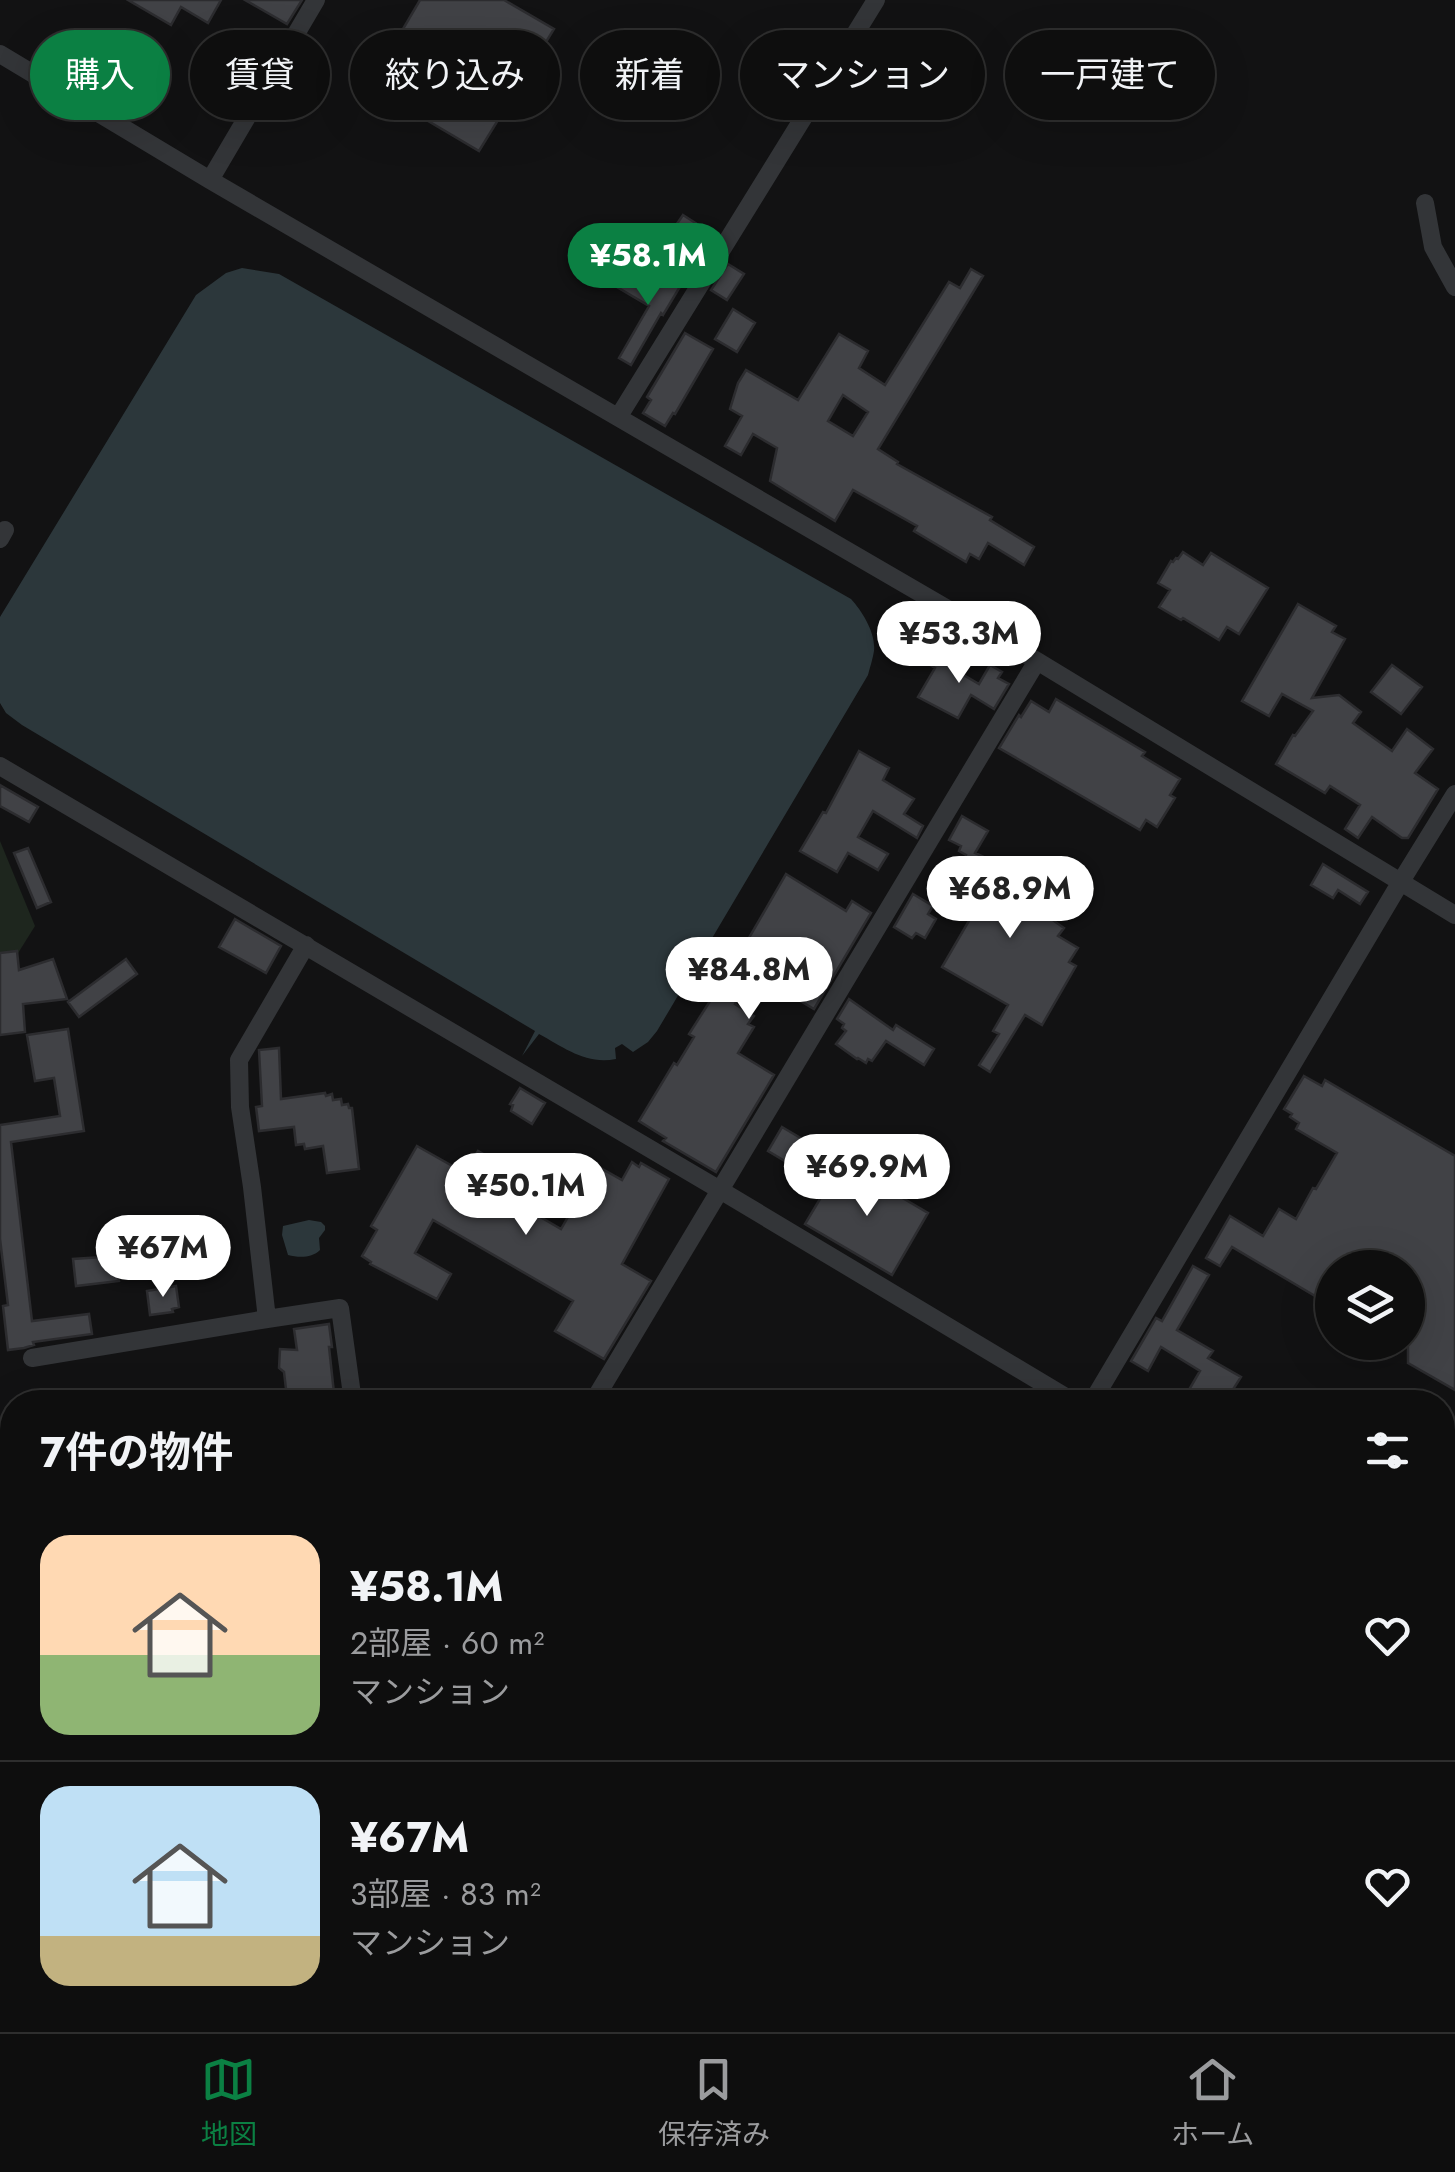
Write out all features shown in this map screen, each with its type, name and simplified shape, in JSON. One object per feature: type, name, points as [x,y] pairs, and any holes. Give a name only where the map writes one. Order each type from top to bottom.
[{"type":"street","points":[[210,180],[316,0]]},
{"type":"street","points":[[618,416],[876,0]]},
{"type":"street","points":[[0,54],[1037,661],[1455,915]]},
{"type":"street","points":[[1425,203],[1434,247],[1455,287]]},
{"type":"street","points":[[600,1390],[1037,661]]},
{"type":"street","points":[[0,766],[1054,1390]]},
{"type":"street","points":[[1099,1390],[1455,794]]},
{"type":"street","points":[[267,1318],[240,1107],[239,1060],[306,945]]},
{"type":"street","points":[[32,1358],[340,1308],[351,1390]]},
{"type":"shaded area","points":[[242,268],[279,274],[851,599],[867,623],[874,644],[868,675],[657,1031],[633,1052],[622,1044],[615,1048],[616,1059],[595,1060],[539,1034],[522,1056],[535,1031],[22,725],[0,703],[0,617],[196,295],[226,273]]},
{"type":"shaded area","points":[[0,841],[35,926],[5,974],[0,971]]},
{"type":"shaded area","points":[[309,1220],[325,1226],[319,1238],[320,1250],[305,1257],[288,1255],[283,1226]]},
{"type":"building","points":[[128,0],[221,0],[208,23],[181,7],[171,25]]},
{"type":"building","points":[[245,0],[302,0],[287,24]]},
{"type":"building","points":[[420,0],[504,0],[554,29],[553,30],[402,30]]},
{"type":"building","points":[[427,120],[498,120],[479,151]]},
{"type":"building","points":[[683,215],[708,231],[695,250],[672,231]]},
{"type":"building","points":[[728,264],[744,274],[727,300],[711,290]]},
{"type":"building","points":[[971,269],[983,276],[878,449],[897,464],[992,517],[990,520],[1034,547],[1024,565],[988,543],[979,559],[970,554],[966,562],[914,531],[917,526],[853,490],[835,521],[770,481],[777,448],[753,434],[741,455],[725,446],[742,416],[730,409],[746,370],[798,400],[839,334],[868,351],[859,368],[885,385],[949,282],[960,288]],"holes":[[[843,395],[868,412],[853,436],[828,421]]]},
{"type":"building","points":[[665,271],[684,280],[631,365],[619,358],[649,306],[617,287],[626,273],[653,289]]},
{"type":"building","points":[[733,309],[755,323],[737,352],[715,339]]},
{"type":"building","points":[[685,333],[713,349],[665,426],[643,413],[651,400],[647,397]]},
{"type":"building","points":[[1183,552],[1203,565],[1211,553],[1268,588],[1239,634],[1227,627],[1219,640],[1159,607],[1170,590],[1158,583],[1171,561]]},
{"type":"building","points":[[1298,604],[1336,626],[1332,632],[1345,639],[1312,698],[1339,695],[1361,712],[1353,723],[1392,751],[1407,729],[1433,749],[1415,773],[1438,789],[1408,838],[1402,838],[1372,817],[1358,838],[1345,829],[1360,805],[1330,786],[1325,793],[1276,764],[1313,711],[1282,694],[1269,716],[1242,701]]},
{"type":"building","points":[[936,648],[955,658],[950,667],[979,684],[990,665],[1002,672],[998,678],[1009,684],[994,709],[971,695],[958,718],[918,697],[935,668],[927,663]]},
{"type":"building","points":[[1392,665],[1422,687],[1401,714],[1371,692]]},
{"type":"building","points":[[1056,699],[1145,752],[1142,756],[1180,779],[1170,795],[1175,798],[1157,827],[1146,820],[1140,830],[999,748],[1031,701],[1049,712]]},
{"type":"building","points":[[859,751],[889,768],[883,780],[914,799],[904,814],[923,826],[917,838],[873,811],[858,837],[888,854],[878,870],[848,853],[837,872],[800,851],[823,812],[826,813]]},
{"type":"building","points":[[0,785],[38,807],[29,822],[0,806]]},
{"type":"building","points":[[962,816],[988,831],[975,853],[984,857],[980,865],[1003,880],[1012,864],[1063,891],[1056,904],[1062,907],[1054,921],[1064,928],[1058,936],[1078,948],[1069,962],[1076,966],[1042,1025],[1025,1015],[990,1072],[979,1065],[999,1034],[993,1031],[1008,1005],[942,967],[984,895],[954,876],[966,855],[959,851],[961,846],[949,840]]},
{"type":"building","points":[[28,848],[51,902],[37,908],[14,853]]},
{"type":"building","points":[[1323,864],[1368,892],[1360,904],[1338,890],[1333,898],[1311,885]]},
{"type":"building","points":[[786,874],[846,911],[852,901],[871,913],[814,1009],[753,973],[735,1004],[754,1016],[748,1024],[754,1027],[738,1053],[774,1075],[716,1172],[663,1141],[666,1138],[639,1121],[694,1037],[689,1034]]},
{"type":"building","points":[[913,894],[933,906],[928,914],[936,919],[925,938],[916,933],[912,938],[894,927]]},
{"type":"building","points":[[235,919],[281,946],[266,973],[219,947]]},
{"type":"building","points":[[17,951],[19,970],[53,959],[67,999],[23,1004],[25,1032],[0,1035],[0,953]]},
{"type":"building","points":[[126,959],[137,974],[79,1017],[68,1002]]},
{"type":"building","points":[[849,999],[893,1030],[896,1025],[934,1049],[924,1065],[886,1041],[872,1061],[868,1059],[866,1063],[836,1044],[846,1031],[837,1019]]},
{"type":"building","points":[[68,1029],[84,1131],[11,1142],[32,1321],[89,1314],[92,1334],[33,1342],[34,1345],[8,1350],[3,1306],[8,1305],[0,1239],[0,1125],[60,1116],[54,1078],[35,1081],[27,1035]]},
{"type":"building","points":[[279,1048],[281,1099],[325,1093],[352,1108],[359,1169],[327,1173],[323,1146],[305,1149],[304,1144],[296,1145],[294,1127],[259,1131],[259,1050]]},
{"type":"building","points":[[1304,1076],[1322,1086],[1325,1080],[1455,1156],[1455,1390],[1408,1363],[1425,1360],[1425,1250],[1315,1250],[1315,1296],[1232,1247],[1220,1266],[1206,1258],[1230,1216],[1263,1236],[1279,1209],[1296,1219],[1337,1153],[1296,1129],[1299,1123],[1284,1109]]},
{"type":"building","points":[[520,1088],[545,1103],[532,1124],[511,1111],[510,1104]]},
{"type":"building","points":[[782,1127],[814,1146],[800,1170],[768,1151]]},
{"type":"building","points":[[417,1146],[465,1173],[478,1151],[495,1161],[482,1183],[561,1229],[584,1189],[575,1184],[588,1161],[622,1180],[632,1162],[669,1179],[622,1264],[651,1281],[604,1359],[555,1331],[573,1301],[433,1220],[415,1253],[451,1274],[437,1299],[362,1256],[377,1230],[371,1226]]},
{"type":"building","points":[[850,1167],[928,1213],[892,1275],[805,1224],[836,1172],[844,1177]]},
{"type":"building","points":[[161,1235],[165,1257],[134,1262],[131,1240]]},
{"type":"building","points":[[117,1256],[119,1281],[76,1286],[73,1259]]},
{"type":"building","points":[[1193,1266],[1209,1275],[1177,1330],[1213,1351],[1208,1358],[1241,1377],[1233,1390],[1190,1388],[1200,1371],[1161,1347],[1148,1371],[1131,1361],[1156,1318],[1162,1321]]},
{"type":"building","points":[[176,1286],[179,1307],[173,1312],[150,1315],[147,1291]]},
{"type":"building","points":[[329,1324],[334,1390],[286,1390],[284,1372],[279,1368],[280,1349],[297,1350],[294,1329]]}]
